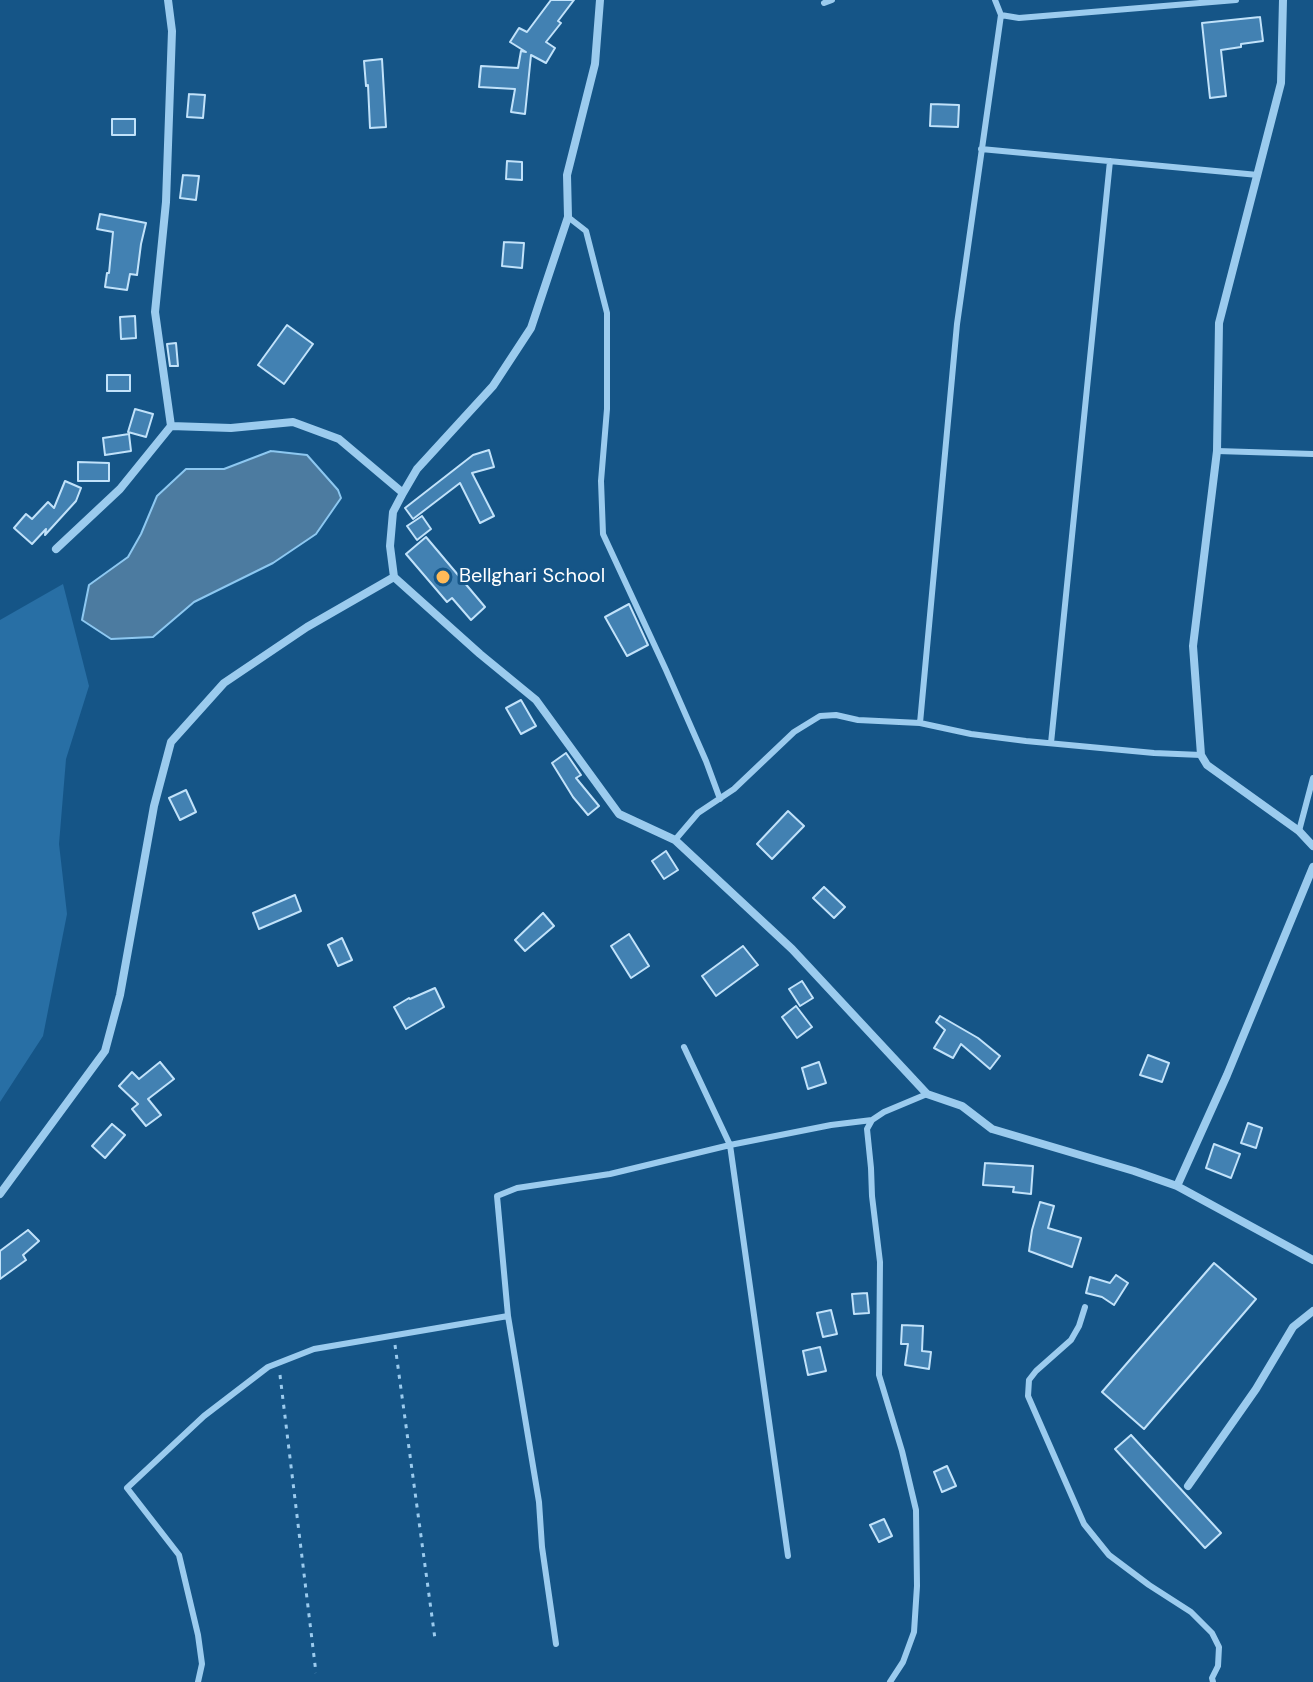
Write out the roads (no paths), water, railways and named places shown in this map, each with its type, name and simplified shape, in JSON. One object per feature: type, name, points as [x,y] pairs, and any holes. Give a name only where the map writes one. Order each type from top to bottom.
[{"type":"street","points":[[56,549],[120,489],[171,426],[155,312],[166,202],[172,31],[168,0]]},
{"type":"street","points":[[600,0],[595,64],[567,175],[568,217],[531,328],[493,386],[417,469],[403,493],[393,512],[390,546],[394,577],[536,700],[619,814],[675,840],[792,949],[927,1094],[962,1106],[992,1129],[1177,1186],[1313,1260]]},
{"type":"street","points":[[1283,0],[1281,83],[1219,323],[1217,451],[1193,646],[1201,755],[1207,765],[1299,831],[1313,846]]},
{"type":"street","points":[[171,426],[231,428],[293,422],[339,439],[403,493]]},
{"type":"street","points":[[0,1194],[105,1051],[120,995],[154,806],[171,742],[224,683],[307,627],[394,577]]},
{"type":"street","points":[[1177,1186],[1227,1075],[1313,867]]},
{"type":"street","points":[[1188,1486],[1256,1389],[1293,1327],[1313,1311]]},
{"type":"lane","points":[[824,3],[832,0]]},
{"type":"lane","points":[[920,723],[957,324],[1001,15],[995,0]]},
{"type":"lane","points":[[1001,15],[1019,18],[1145,4],[1236,0]]},
{"type":"lane","points":[[981,149],[1258,175]]},
{"type":"lane","points":[[1051,743],[1110,161]]},
{"type":"lane","points":[[568,217],[586,231],[607,313],[607,409],[601,481],[603,534],[666,670],[720,799]]},
{"type":"lane","points":[[1217,451],[1313,454]]},
{"type":"lane","points":[[675,840],[698,813],[734,789],[794,732],[820,716],[920,723],[971,734],[1051,743],[1201,755]]},
{"type":"lane","points":[[1299,831],[1313,778]]},
{"type":"lane","points":[[684,1047],[730,1145],[788,1556]]},
{"type":"lane","points":[[556,1644],[539,1502],[508,1316],[497,1196],[517,1188],[610,1174],[730,1145],[872,1120],[927,1094]]},
{"type":"lane","points":[[872,1120],[867,1129],[880,1262],[879,1375],[916,1510],[914,1632],[903,1662],[890,1682]]},
{"type":"lane","points":[[1085,1307],[1071,1340],[1029,1380],[1028,1396],[1084,1524],[1109,1555],[1191,1612],[1212,1633],[1219,1647],[1213,1682]]},
{"type":"lane","points":[[198,1682],[202,1664],[198,1635],[179,1555],[127,1488],[204,1416],[268,1367],[314,1349],[508,1316]]},
{"type":"place","name":"Bellghari School","points":[[443,577]]}]
